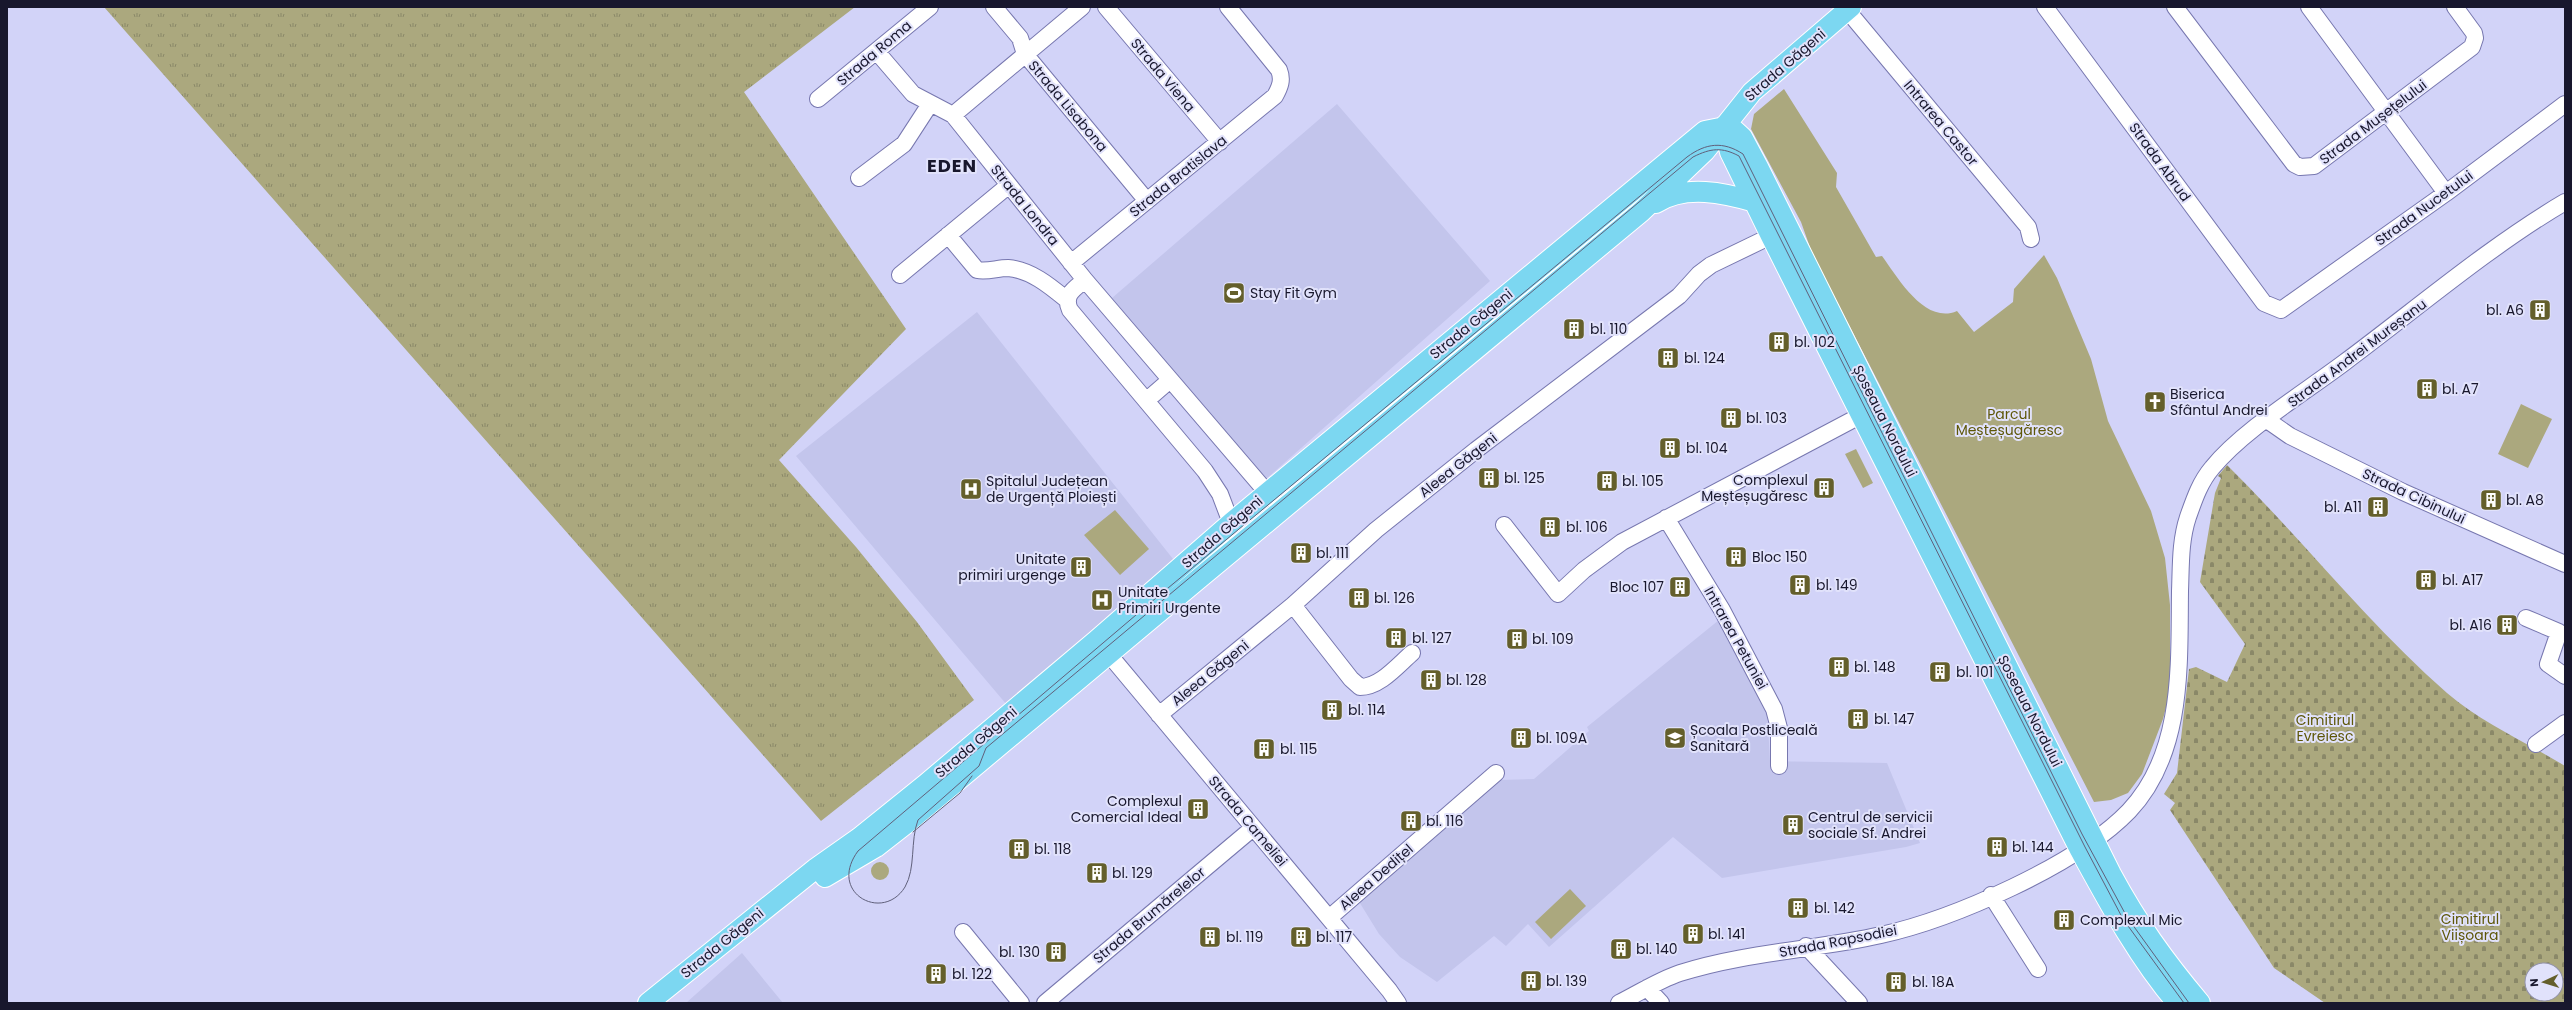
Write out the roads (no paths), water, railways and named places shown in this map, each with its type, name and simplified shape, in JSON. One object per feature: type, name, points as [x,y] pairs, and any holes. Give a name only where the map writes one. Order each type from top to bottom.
[{"type":"main road","name":"Strada Găgeni","points":[[669,1003],[859,838],[1102,647],[1282,510],[1641,212],[1705,151],[1752,92],[1849,8]]},
{"type":"main road","name":"Strada Găgeni","points":[[1102,647],[1231,523],[1705,131],[1724,126]]},
{"type":"main road","name":"Șoseaua Nordului","points":[[1869,411],[1771,236],[1726,140],[1724,126],[1734,127],[1742,137],[1869,411],[2087,845],[2116,916],[2154,974],[2177,1003]]},
{"type":"main road","points":[[1691,165],[1716,162],[1728,163],[1742,175]]},
{"type":"main road","points":[[1641,212],[1660,200],[1689,193],[1721,193],[1755,202]]},
{"type":"main road","name":"Șoseaua Nordului","points":[[1869,411],[1859,428],[1884,477],[1895,482],[2087,845],[2159,954],[2200,1003]]},
{"type":"main road","name":"Strada Găgeni","points":[[648,1003],[818,874]]},
{"type":"street","name":"Strada Roma","points":[[818,99],[930,7]]},
{"type":"street","name":"Strada Lisabona","points":[[994,7],[1020,38],[1025,54],[1147,201]]},
{"type":"street","points":[[953,115],[1082,7]]},
{"type":"street","name":"Strada Viena","points":[[1106,7],[1220,142]]},
{"type":"street","name":"Strada Bratislava","points":[[1071,263],[1275,96],[1280,86],[1282,77],[1273,60],[1228,7]]},
{"type":"street","name":"Strada Abrud","points":[[2045,7],[2264,303],[2281,310]]},
{"type":"street","name":"Strada Mușețelului","points":[[2175,7],[2294,164],[2300,167],[2314,166],[2467,51],[2474,43],[2474,34],[2455,7]]},
{"type":"street","points":[[2309,7],[2446,193]]},
{"type":"street","name":"Intrarea Castor","points":[[1849,8],[2028,226],[2031,239]]},
{"type":"street","name":"Strada Londra","points":[[877,52],[913,94],[953,115],[1085,280],[1170,380],[1269,492],[1282,510]]},
{"type":"street","points":[[858,178],[904,144],[930,104]]},
{"type":"street","name":"Strada Nucetului","points":[[2281,310],[2446,193],[2565,104]]},
{"type":"street","points":[[900,275],[1008,185]]},
{"type":"street","name":"Strada Andrei Mureșanu","points":[[2087,845],[2128,812],[2139,799],[2154,774],[2167,742],[2179,680],[2182,546],[2194,500],[2213,467],[2267,420],[2478,262],[2565,202]]},
{"type":"street","points":[[948,235],[977,270],[1010,268],[1044,280],[1067,300],[1070,310],[1205,471],[1220,494],[1231,523]]},
{"type":"street","name":"Aleea Găgeni","points":[[1159,715],[1293,605],[1376,530],[1476,450],[1679,296],[1699,274],[1711,265],[1771,236]]},
{"type":"street","points":[[1067,300],[1068,295],[1085,280]]},
{"type":"street","points":[[1147,400],[1170,380]]},
{"type":"street","points":[[1504,525],[1558,594],[1584,570],[1622,542],[1869,411]]},
{"type":"street","name":"Strada Cibinului","points":[[2267,420],[2290,436],[2404,492],[2565,564]]},
{"type":"street","name":"Intrarea Petuniei","points":[[1666,518],[1722,610],[1774,709],[1779,728],[1778,766]]},
{"type":"street","points":[[1293,605],[1351,679],[1360,687],[1369,687],[1379,681],[1412,653]]},
{"type":"street","points":[[2526,618],[2559,632],[2548,664],[2565,676]]},
{"type":"street","name":"Strada Cameliei","points":[[1102,647],[1393,996]]},
{"type":"street","points":[[2536,744],[2565,723]]},
{"type":"street","name":"Aleea Dedițel","points":[[1329,918],[1496,773]]},
{"type":"street","name":"Strada Brumărelelor","points":[[1045,1003],[1253,828]]},
{"type":"street","name":"Strada Rapsodiei","points":[[1619,1003],[1647,988],[1680,974],[1806,946],[1839,944],[1885,934],[1950,914],[1991,895],[2087,845]]},
{"type":"street","points":[[1991,895],[2038,969]]},
{"type":"street","points":[[963,932],[1021,1003]]},
{"type":"street","points":[[1806,946],[1860,1003]]},
{"type":"street","points":[[1647,988],[1661,1003]]},
{"type":"street","points":[[1393,996],[1407,1003]]},
{"type":"tram line","points":[[2184,1003],[2123,919],[2085,847],[1739,156],[1722,150],[1711,150],[1693,157],[986,748],[979,766],[918,820],[914,837],[911,871],[905,887],[895,898],[884,902],[872,903],[862,898],[853,890],[849,879],[850,866],[858,851],[1156,598],[1687,157],[1694,152],[1708,146],[1715,145],[1728,147],[1743,154],[2082,834],[2127,917],[2189,1003]]},
{"type":"tram line","points":[[913,832],[960,793],[972,776]]},
{"type":"place","name":"Stay Fit Gym","points":[[1234,293]]},
{"type":"place","name":"bl. A6","points":[[2540,310]]},
{"type":"place","name":"bl. 110","points":[[1574,329]]},
{"type":"place","name":"bl. 102","points":[[1779,342]]},
{"type":"place","name":"bl. 124","points":[[1668,358]]},
{"type":"place","name":"bl. A7","points":[[2427,389]]},
{"type":"place","name":"Biserica Sfântul Andrei","points":[[2155,402]]},
{"type":"place","name":"bl. 103","points":[[1731,418]]},
{"type":"place","name":"bl. 104","points":[[1670,448]]},
{"type":"place","name":"bl. 125","points":[[1489,478]]},
{"type":"place","name":"bl. 105","points":[[1607,481]]},
{"type":"place","name":"Complexul Meșteșugăresc","points":[[1824,488]]},
{"type":"place","name":"Spitalul Județean de Urgență Ploiești","points":[[971,489]]},
{"type":"place","name":"bl. A8","points":[[2491,500]]},
{"type":"place","name":"bl. A11","points":[[2378,507]]},
{"type":"place","name":"bl. 106","points":[[1550,527]]},
{"type":"place","name":"bl. 111","points":[[1301,553]]},
{"type":"place","name":"Bloc 150","points":[[1736,557]]},
{"type":"place","name":"Unitate primiri urgenge","points":[[1081,567]]},
{"type":"place","name":"bl. A17","points":[[2426,580]]},
{"type":"place","name":"bl. 149","points":[[1800,585]]},
{"type":"place","name":"Bloc 107","points":[[1680,587]]},
{"type":"place","name":"bl. 126","points":[[1359,598]]},
{"type":"place","name":"Unitate Primiri Urgente","points":[[1102,600]]},
{"type":"place","name":"bl. A16","points":[[2507,625]]},
{"type":"place","name":"bl. 127","points":[[1396,638]]},
{"type":"place","name":"bl. 109","points":[[1517,639]]},
{"type":"place","name":"bl. 148","points":[[1839,667]]},
{"type":"place","name":"bl. 101","points":[[1940,672]]},
{"type":"place","name":"bl. 128","points":[[1431,680]]},
{"type":"place","name":"bl. 114","points":[[1332,710]]},
{"type":"place","name":"bl. 147","points":[[1858,719]]},
{"type":"place","name":"bl. 109A","points":[[1521,738]]},
{"type":"place","name":"Școala Postliceală Sanitară","points":[[1675,738]]},
{"type":"place","name":"bl. 115","points":[[1264,749]]},
{"type":"place","name":"Complexul Comercial Ideal","points":[[1198,809]]},
{"type":"place","name":"bl. 116","points":[[1411,821]]},
{"type":"place","name":"Centrul de servicii sociale Sf. Andrei","points":[[1793,825]]},
{"type":"place","name":"bl. 144","points":[[1997,847]]},
{"type":"place","name":"bl. 118","points":[[1019,849]]},
{"type":"place","name":"bl. 129","points":[[1097,873]]},
{"type":"place","name":"bl. 142","points":[[1798,908]]},
{"type":"place","name":"Complexul Mic","points":[[2064,920]]},
{"type":"place","name":"bl. 141","points":[[1693,934]]},
{"type":"place","name":"bl. 119","points":[[1210,937]]},
{"type":"place","name":"bl. 117","points":[[1301,937]]},
{"type":"place","name":"bl. 140","points":[[1621,949]]},
{"type":"place","name":"bl. 130","points":[[1056,952]]},
{"type":"place","name":"bl. 122","points":[[936,974]]},
{"type":"place","name":"bl. 139","points":[[1531,981]]},
{"type":"place","name":"bl. 18A","points":[[1896,982]]},
{"type":"district","name":"EDEN","points":[[952,165]]},
{"type":"park label","name":"Parcul Meșteșugăresc","points":[[2009,422]]},
{"type":"park label","name":"Cimitirul Evreiesc","points":[[2325,728]]},
{"type":"park label","name":"Cimitirul Viișoara","points":[[2470,928]]}]
